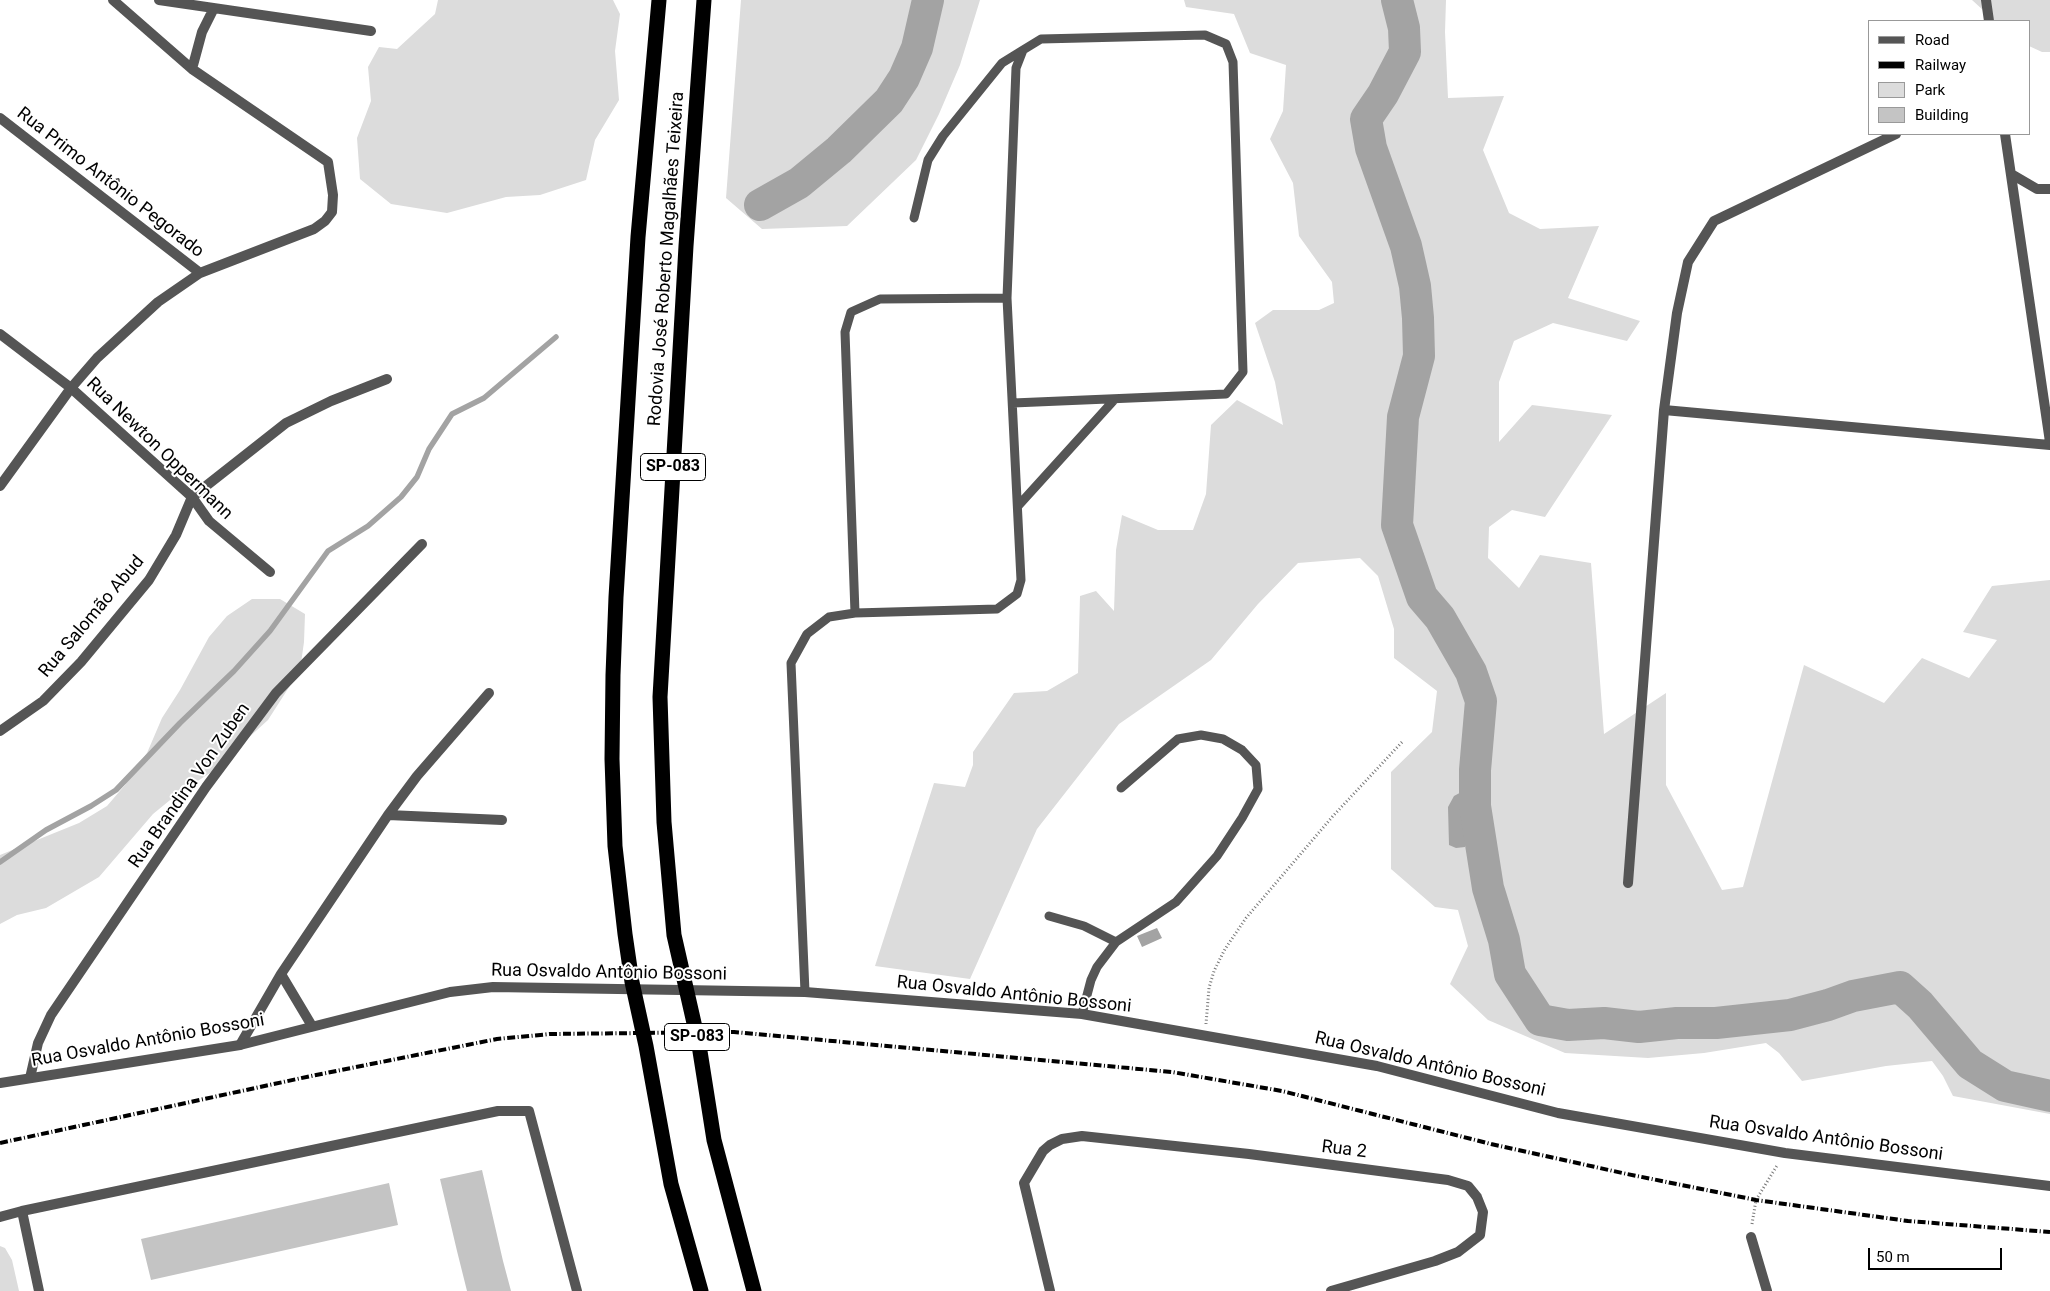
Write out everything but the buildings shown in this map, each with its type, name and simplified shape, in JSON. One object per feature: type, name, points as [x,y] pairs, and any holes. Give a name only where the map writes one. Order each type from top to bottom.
[{"type":"highway","name":"Rodovia José Roberto Magalhães Teixeira","points":[[659,0],[638,237],[613,675],[612,759],[615,846],[625,934],[671,1184],[701,1291]]},
{"type":"highway","name":"Rodovia José Roberto Magalhães Teixeira","points":[[704,0],[685,256],[660,697],[664,822],[674,935],[698,1045],[714,1140],[754,1291]]},
{"type":"street","points":[[0,486],[71,388],[97,358],[158,302],[200,273],[314,229],[325,221],[332,212],[333,195],[328,162],[192,69],[113,0]]},
{"type":"street","points":[[159,0],[371,31]]},
{"type":"street","points":[[1986,0],[1989,20]]},
{"type":"street","points":[[192,69],[202,32],[214,8]]},
{"type":"street","name":"Rua Primo Antônio Pegorado","points":[[0,118],[200,273]]},
{"type":"street","points":[[1628,883],[1664,410],[1677,312],[1688,262],[1714,221],[1894,135]]},
{"type":"street","points":[[1664,410],[2050,444],[2005,135]]},
{"type":"street","points":[[2012,175],[2037,189],[2050,189]]},
{"type":"street","name":"Rua Newton Oppermann","points":[[0,334],[71,388],[192,497],[208,520],[270,572]]},
{"type":"street","name":"Rua Salomão Abud","points":[[0,731],[43,701],[81,662],[149,580],[176,535],[192,497],[286,423],[331,401],[387,379]]},
{"type":"street","name":"Rua Brandina Von Zuben","points":[[30,1078],[38,1043],[51,1015],[206,787],[276,693],[422,544]]},
{"type":"street","points":[[240,1044],[281,974],[388,816],[417,776],[489,693]]},
{"type":"street","points":[[388,816],[502,820]]},
{"type":"street","points":[[281,974],[312,1026]]},
{"type":"street","name":"Rua Osvaldo Antônio Bossoni","points":[[0,1083],[240,1044],[450,992],[493,987],[806,992],[1082,1014],[1377,1066],[1558,1112],[1785,1153],[2050,1186]]},
{"type":"street","points":[[0,1217],[498,1111],[529,1111],[577,1291]]},
{"type":"street","name":"Rua 2","points":[[1050,1291],[1024,1183],[1044,1151],[1050,1145],[1062,1139],[1082,1136],[1448,1180],[1468,1186],[1477,1197],[1483,1212],[1480,1235],[1458,1252],[1435,1261],[1331,1291]]},
{"type":"street","points":[[22,1211],[39,1291]]},
{"type":"street","points":[[1751,1237],[1767,1291]]},
{"type":"lane","points":[[914,218],[928,160],[943,136],[1002,63],[1041,39],[1205,35],[1226,44],[1233,62],[1243,372],[1226,394],[1013,403]]},
{"type":"lane","points":[[806,992],[791,663],[807,634],[829,617],[855,613],[997,609],[1016,594],[1021,580],[1008,298],[1016,68],[1023,50]]},
{"type":"lane","points":[[855,613],[845,332],[851,312],[880,299],[1008,298]]},
{"type":"lane","points":[[1018,506],[1115,399]]},
{"type":"lane","points":[[1082,1014],[1097,967],[1116,942],[1176,902],[1217,856],[1258,789],[1256,765],[1242,750],[1223,739],[1201,735],[1178,739],[1121,788]]},
{"type":"lane","points":[[1049,916],[1084,926],[1116,942]]},
{"type":"path","points":[[1204,1034],[1209,988],[1214,971],[1225,949],[1246,918],[1333,816],[1403,741]]},
{"type":"path","points":[[1751,1237],[1756,1200],[1785,1153]]},
{"type":"green space","points":[[438,0],[613,0],[620,14],[615,51],[619,100],[595,140],[586,180],[540,195],[506,197],[447,213],[391,204],[360,179],[357,138],[371,101],[368,67],[379,47],[397,49],[435,14]]},
{"type":"green space","points":[[741,0],[980,0],[960,65],[939,114],[916,160],[847,226],[762,229],[726,198]]},
{"type":"green space","points":[[1184,0],[1446,0],[1445,32],[1448,98],[1504,96],[1483,150],[1509,213],[1540,229],[1599,226],[1568,298],[1640,321],[1627,341],[1553,323],[1514,341],[1499,382],[1499,442],[1532,405],[1612,415],[1545,517],[1512,510],[1489,527],[1488,558],[1519,588],[1540,555],[1591,563],[1604,734],[1666,693],[1666,785],[1722,890],[1743,887],[1804,665],[1884,703],[1922,658],[1969,678],[1997,640],[1963,632],[1992,586],[2050,580],[2050,1114],[1953,1096],[1943,1076],[1932,1061],[1886,1066],[1802,1081],[1779,1053],[1766,1043],[1704,1053],[1648,1058],[1565,1053],[1488,1020],[1450,984],[1468,946],[1458,910],[1435,907],[1391,869],[1391,772],[1432,732],[1437,691],[1394,658],[1394,629],[1378,576],[1360,558],[1298,563],[1258,604],[1211,660],[1119,724],[1037,829],[970,979],[875,966],[934,783],[965,787],[973,765],[973,752],[1014,693],[1047,691],[1078,673],[1080,596],[1096,591],[1114,611],[1116,550],[1122,515],[1158,530],[1193,530],[1206,494],[1211,425],[1237,400],[1283,425],[1275,382],[1255,323],[1273,310],[1319,310],[1334,303],[1332,282],[1299,236],[1293,183],[1270,139],[1283,111],[1286,65],[1250,53],[1234,14],[1186,7]]},
{"type":"green space","points":[[1972,0],[2050,0],[2050,52],[2042,52],[2030,46],[2030,20],[1994,20]]},
{"type":"green space","points":[[252,599],[280,599],[305,614],[300,670],[268,720],[246,740],[228,761],[175,796],[153,814],[99,877],[46,908],[17,915],[0,924],[0,855],[79,823],[107,806],[125,785],[147,753],[162,718],[180,690],[209,637],[227,616]]},
{"type":"green space","points":[[0,1246],[5,1248],[12,1260],[19,1291],[0,1291]]},
{"type":"shaded area","points":[[1467,789],[1469,818],[1465,847],[1456,848],[1449,845],[1448,807],[1454,796]]},
{"type":"shaded area","points":[[1157,928],[1162,938],[1142,947],[1137,936]]},
{"type":"waterway","points":[[760,205],[799,183],[839,150],[889,101],[904,78],[917,48],[928,0]]},
{"type":"waterway","points":[[1397,0],[1404,28],[1405,52],[1383,94],[1366,119],[1371,148],[1406,246],[1415,286],[1418,318],[1419,356],[1403,417],[1397,525],[1422,597],[1440,618],[1471,672],[1481,701],[1475,770],[1475,806],[1488,888],[1504,940],[1510,974],[1540,1020],[1568,1025],[1604,1023],[1639,1027],[1677,1023],[1716,1023],[1790,1015],[1853,996],[1900,987],[1920,1005],[1970,1064],[2005,1086],[2050,1096]]},
{"type":"waterway","points":[[0,862],[46,830],[116,790],[180,723],[234,671],[270,631],[328,551],[368,526],[401,497],[417,477],[429,449],[452,414],[484,398],[556,337]]},
{"type":"railway","points":[[0,1143],[311,1076],[497,1039],[550,1034],[734,1032],[1172,1072],[1282,1091],[1491,1144],[1756,1200],[1908,1221],[2050,1232]]}]
